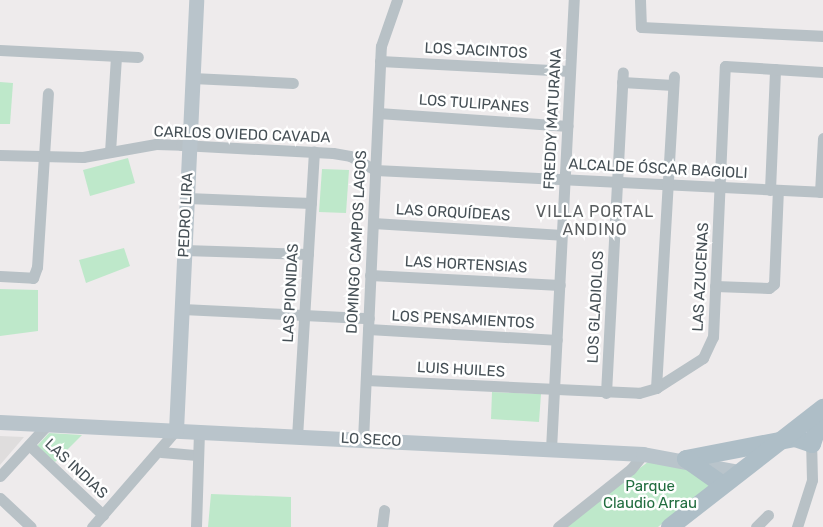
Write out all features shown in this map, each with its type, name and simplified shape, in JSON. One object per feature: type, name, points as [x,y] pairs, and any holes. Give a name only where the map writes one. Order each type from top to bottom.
[{"type":"main road","name":"PEDRO LIRA","points":[[176,430],[196,0]]},
{"type":"main road","points":[[670,527],[781,440],[823,410]]},
{"type":"main road","points":[[686,459],[795,438],[812,444],[823,410]]},
{"type":"main road","name":"LO SECO","points":[[0,422],[643,454],[686,459],[740,472]]},
{"type":"main road","points":[[686,459],[723,485]]},
{"type":"street","name":"DOMINGO CAMPOS LAGOS","points":[[363,440],[381,46],[397,0]]},
{"type":"street","name":"FREDDY MATURANA","points":[[552,450],[574,0]]},
{"type":"street","points":[[640,0],[641,27],[823,36]]},
{"type":"street","points":[[0,50],[138,57]]},
{"type":"street","points":[[110,152],[116,56]]},
{"type":"street","name":"LOS JACINTOS","points":[[380,61],[570,71]]},
{"type":"street","name":"LAS AZUCENAS","points":[[554,390],[606,393],[656,388],[709,350],[716,286],[725,66],[775,69]]},
{"type":"street","points":[[716,286],[774,284],[775,69],[823,72]]},
{"type":"street","name":"LOS GLADIOLOS","points":[[606,393],[622,77],[674,81],[668,185]]},
{"type":"street","points":[[192,78],[293,83]]},
{"type":"street","points":[[0,276],[33,278],[37,268],[48,93]]},
{"type":"street","name":"LOS TULIPANES","points":[[378,113],[568,126]]},
{"type":"street","name":"ALCALDE ÓSCAR BAGIOLI","points":[[375,170],[820,192],[823,138]]},
{"type":"street","name":"CARLOS OVIEDO CAVADA","points":[[0,155],[45,158],[110,152],[156,144],[189,145],[314,152],[350,156],[375,170]]},
{"type":"street","name":"LAS PIONIDAS","points":[[298,437],[314,152]]},
{"type":"street","points":[[656,388],[668,185]]},
{"type":"street","points":[[187,198],[311,203]]},
{"type":"street","name":"LAS ORQUÍDEAS","points":[[373,223],[562,235]]},
{"type":"street","points":[[184,250],[308,254]]},
{"type":"street","name":"LAS HORTENSIAS","points":[[370,275],[560,285]]},
{"type":"street","name":"LOS PENSAMIENTOS","points":[[182,309],[305,314],[368,323],[557,340]]},
{"type":"street","name":"LUIS HUILES","points":[[366,380],[554,390]]},
{"type":"street","points":[[797,527],[812,480],[812,444],[806,422]]},
{"type":"street","points":[[0,476],[48,424]]},
{"type":"street","points":[[92,527],[161,452],[176,430]]},
{"type":"street","points":[[196,527],[199,432]]},
{"type":"street","name":"LAS INDIAS","points":[[29,445],[103,515]]},
{"type":"street","points":[[161,452],[197,455]]},
{"type":"street","points":[[558,527],[632,469],[643,454]]},
{"type":"street","points":[[0,498],[31,527]]},
{"type":"street","points":[[382,527],[384,510]]},
{"type":"street","points":[[756,527],[768,515]]},
{"type":"shaded area","points":[[0,436],[24,437],[0,465]]},
{"type":"green space","points":[[0,82],[13,83],[10,124],[0,124]]},
{"type":"green space","points":[[128,158],[135,183],[90,196],[83,170]]},
{"type":"green space","points":[[322,169],[349,170],[346,213],[319,212]]},
{"type":"green space","points":[[124,248],[130,266],[86,283],[79,260]]},
{"type":"green space","points":[[0,289],[38,290],[38,331],[0,336]]},
{"type":"green space","points":[[492,392],[541,394],[539,422],[491,419]]},
{"type":"green space","points":[[49,433],[82,435],[55,462],[36,447]]},
{"type":"green space","name":"Parque Claudio Arrau","points":[[652,459],[694,469],[710,486],[658,527],[560,527]]},
{"type":"green space","points":[[211,494],[291,497],[291,527],[208,527]]},
{"type":"district","name":"VILLA PORTAL ANDINO","points":[[595,221]]}]
